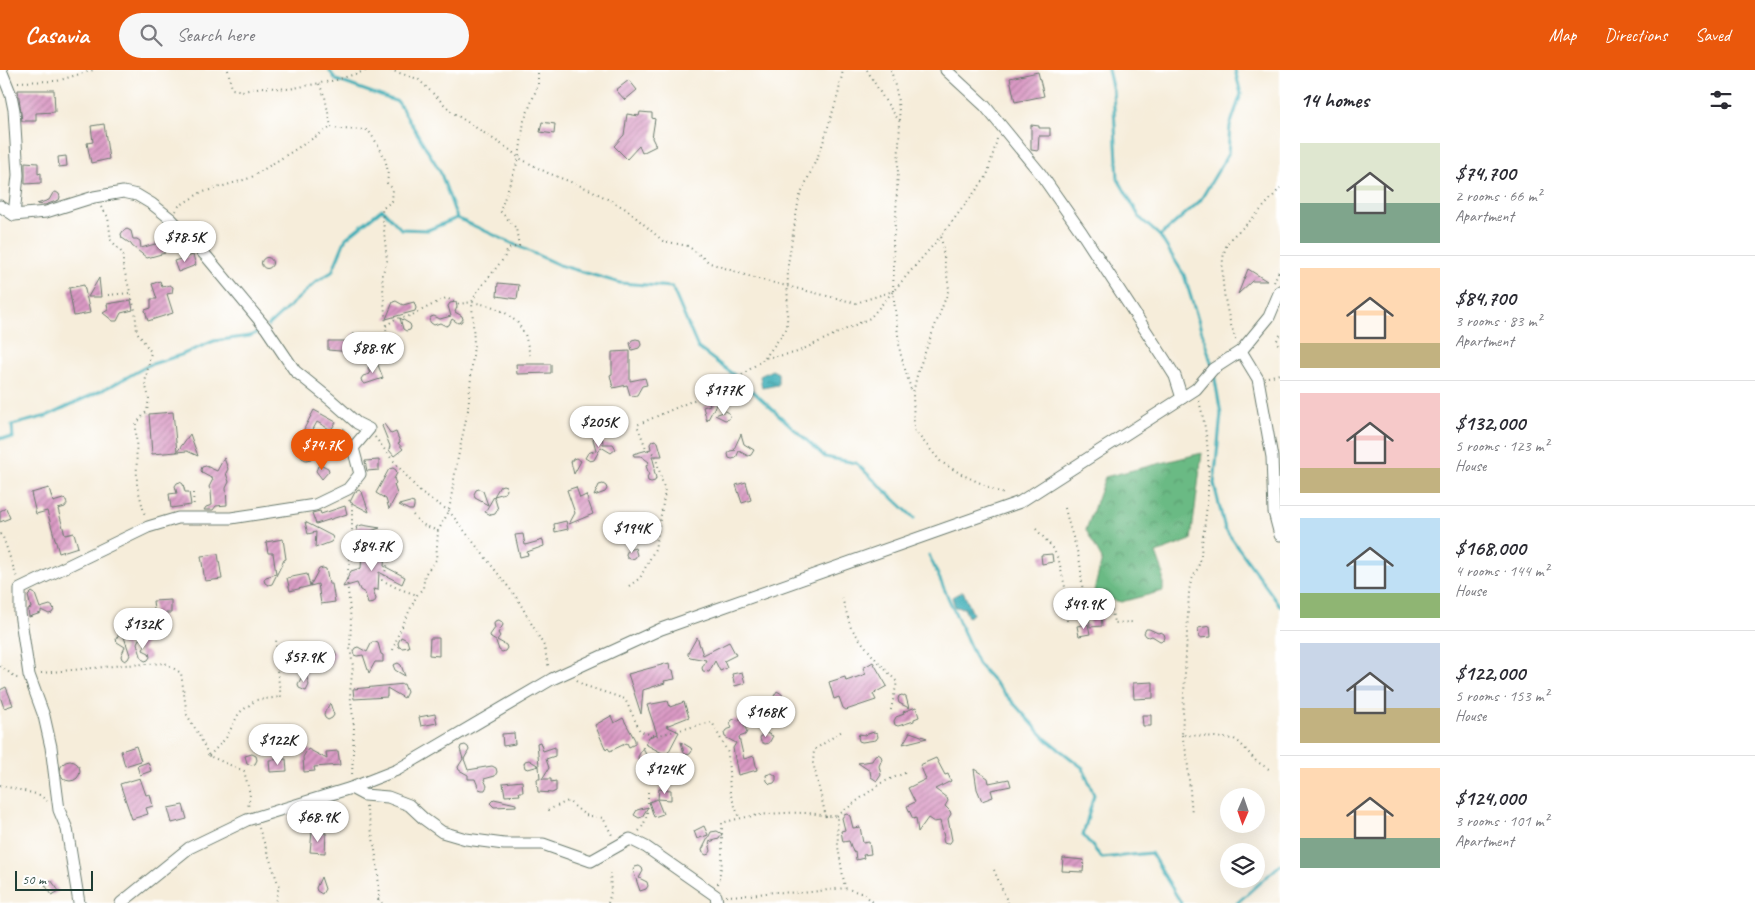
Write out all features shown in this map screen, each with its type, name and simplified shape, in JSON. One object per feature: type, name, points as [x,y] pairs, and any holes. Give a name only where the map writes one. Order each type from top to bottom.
[{"type":"street","points":[[946,70],[985,106],[1040,173],[1082,233],[1175,376],[1182,398]]},
{"type":"street","points":[[3,75],[11,95],[15,130],[18,175],[14,215]]},
{"type":"street","points":[[0,206],[14,215],[62,208],[94,197],[123,192],[137,195],[152,204],[171,219],[207,257],[266,328],[295,371],[356,421],[357,424],[369,429],[353,448],[360,474],[348,489],[315,505],[231,518],[178,518],[148,527],[20,590],[20,613],[29,675],[44,716],[51,747],[59,810],[67,829],[79,903]]},
{"type":"street","points":[[121,903],[189,848],[252,819],[351,788],[397,770],[552,679],[660,629],[1020,502],[1196,389],[1213,369],[1241,351],[1268,317],[1280,291]]},
{"type":"street","points":[[1241,351],[1258,379],[1272,457],[1274,512],[1280,536]]},
{"type":"street","points":[[351,788],[364,795],[388,798],[409,805],[442,832],[466,839],[504,844],[543,844],[591,861],[630,839],[646,847],[716,899]]},
{"type":"path","points":[[3,75],[22,83],[57,81],[93,70]]},
{"type":"path","points":[[228,70],[232,89],[244,91],[261,87],[289,89],[319,84],[368,70]]},
{"type":"path","points":[[390,70],[418,79],[452,112],[510,150],[519,158],[548,173],[591,190],[626,209],[663,241],[688,246],[710,262],[754,278],[856,303],[893,291]]},
{"type":"path","points":[[393,650],[398,635],[422,588],[425,574],[436,560],[438,531],[449,511],[468,410],[474,344],[472,302],[477,292],[504,258],[508,249],[519,246],[516,228],[500,211],[519,158],[524,121],[538,85],[538,70]]},
{"type":"path","points":[[629,586],[640,578],[655,549],[665,492],[655,455],[646,448],[637,425],[721,388],[738,378],[765,358],[787,328],[788,264],[799,198],[821,149],[838,94],[843,70]]},
{"type":"path","points":[[867,70],[900,122]]},
{"type":"path","points":[[890,70],[897,94],[900,122],[893,242],[893,291],[900,352],[912,393],[914,430],[941,462],[963,475],[1020,502]]},
{"type":"path","points":[[319,84],[331,126]]},
{"type":"path","points":[[765,358],[795,353],[870,318],[941,236],[987,176],[1001,125]]},
{"type":"path","points":[[171,219],[179,206],[200,193],[250,178],[331,126]]},
{"type":"path","points":[[331,126],[338,129],[368,130],[381,148],[389,173],[387,183],[393,189],[392,201],[382,210],[387,261],[382,275],[387,340]]},
{"type":"path","points":[[1241,351],[1231,326],[1223,278],[1223,259],[1228,243],[1280,188]]},
{"type":"path","points":[[94,197],[108,217],[111,240],[123,254],[123,266],[134,310],[137,332],[152,352],[145,383],[149,398],[147,411],[136,424],[137,485],[148,527]]},
{"type":"path","points":[[912,393],[918,371],[949,289],[941,236]]},
{"type":"path","points":[[108,295],[130,293]]},
{"type":"path","points":[[386,326],[395,320],[410,316],[446,298],[459,304],[472,302],[491,306],[504,312],[517,322],[525,334],[530,355]]},
{"type":"path","points":[[1280,335],[1276,342],[1280,346]]},
{"type":"path","points":[[1192,814],[1187,756],[1182,735],[1189,592],[1192,576],[1200,563],[1210,464],[1206,425],[1196,389]]},
{"type":"path","points":[[297,445],[330,438],[356,421]]},
{"type":"path","points":[[369,429],[421,493],[449,511],[517,598],[544,646],[552,679]]},
{"type":"path","points":[[343,492],[352,505],[352,530],[346,580],[352,621],[350,648],[353,666],[350,692],[354,727],[351,788]]},
{"type":"path","points":[[193,493],[195,518]]},
{"type":"path","points":[[1065,508],[1069,528],[1076,545],[1082,588],[1086,599],[1111,605],[1114,622],[1134,622]]},
{"type":"path","points":[[413,515],[421,524],[438,531]]},
{"type":"path","points":[[1036,529],[1054,548],[1059,561],[1068,600],[1067,621]]},
{"type":"path","points":[[0,534],[3,537],[20,590]]},
{"type":"path","points":[[396,542],[382,580],[396,588],[417,595]]},
{"type":"path","points":[[842,598],[851,628],[872,655],[897,682],[890,714]]},
{"type":"path","points":[[209,756],[226,738],[239,713],[256,700],[281,697],[277,670],[276,637]]},
{"type":"path","points":[[0,666],[17,678],[29,675],[124,665],[164,664],[181,673],[187,715],[209,756],[244,771],[250,794],[252,819],[280,886],[275,903]]},
{"type":"path","points":[[568,672],[583,686],[625,699],[640,731],[655,736],[712,722],[728,753],[730,793],[739,818]]},
{"type":"path","points":[[826,817],[813,763],[814,750],[842,732]]},
{"type":"path","points":[[1182,735],[1234,739],[1256,761],[1272,771]]},
{"type":"path","points":[[874,903],[864,894],[845,888],[802,893],[774,892],[716,899],[722,862],[722,823],[739,818],[806,813],[826,817],[837,816],[881,783],[907,772]]},
{"type":"path","points":[[0,785],[40,795],[59,810]]},
{"type":"path","points":[[548,810],[568,801],[585,815],[603,818],[612,836],[630,839],[644,825],[648,808],[648,789]]},
{"type":"path","points":[[364,795],[378,879],[378,903]]},
{"type":"path","points":[[837,816],[838,847],[845,888]]},
{"type":"path","points":[[994,870],[1008,903]]},
{"type":"path","points":[[608,903],[611,892],[610,873]]},
{"type":"path","points":[[378,899],[382,903]]},
{"type":"green space","points":[[1202,453],[1191,540],[1156,553],[1163,572],[1163,591],[1121,602],[1093,595],[1102,559],[1086,530],[1105,477]]},
{"type":"water","points":[[772,370],[778,373],[778,385],[762,388],[760,376]]},
{"type":"water","points":[[963,591],[973,614],[968,617],[964,608],[955,607],[952,597]]},
{"type":"building","points":[[1038,72],[1044,96],[1015,102],[1010,78]]},
{"type":"building","points":[[629,80],[637,90],[625,100],[616,90]]},
{"type":"building","points":[[18,90],[54,90],[55,112],[36,113],[36,121],[22,121]]},
{"type":"building","points":[[640,112],[652,113],[652,118],[655,119],[652,138],[656,146],[642,153],[639,146],[627,159],[614,146],[624,135],[627,114],[639,116]]},
{"type":"building","points":[[542,122],[555,124],[554,134],[540,132]]},
{"type":"building","points":[[104,124],[109,159],[91,163],[87,143],[93,142],[91,126]]},
{"type":"building","points":[[1031,125],[1039,126],[1039,128],[1050,128],[1050,136],[1039,136],[1038,151],[1031,150]]},
{"type":"building","points":[[66,156],[67,166],[59,167],[58,157]]},
{"type":"building","points":[[25,162],[38,163],[38,174],[41,173],[41,183],[25,184]]},
{"type":"building","points":[[53,193],[59,194],[59,200],[45,205],[37,204],[49,200]]},
{"type":"building","points":[[127,229],[131,231],[133,239],[140,241],[141,248],[162,242],[165,253],[147,258],[122,238],[121,234]]},
{"type":"building","points":[[193,255],[196,265],[178,272],[174,261]]},
{"type":"building","points":[[267,257],[273,263],[267,269],[261,263]]},
{"type":"building","points":[[1248,269],[1267,281],[1252,281],[1238,294]]},
{"type":"building","points":[[99,278],[101,297],[88,297]]},
{"type":"building","points":[[160,281],[162,287],[170,285],[173,287],[172,293],[167,294],[173,313],[148,321],[145,310],[151,308],[151,299],[157,299],[152,284]]},
{"type":"building","points":[[498,283],[519,285],[517,299],[497,296]]},
{"type":"building","points":[[84,285],[90,313],[74,316],[69,288]]},
{"type":"building","points":[[131,300],[133,310],[121,313],[117,321],[113,321],[103,313],[108,310],[107,304]]},
{"type":"building","points":[[396,301],[403,305],[414,302],[415,311],[386,319],[393,302]]},
{"type":"building","points":[[456,302],[455,312],[462,316],[461,322],[458,323],[452,319],[449,325],[446,326],[440,323],[434,325],[431,323],[429,320],[431,317],[434,316],[440,319],[451,316],[448,306],[450,303]]},
{"type":"building","points":[[400,318],[410,324],[410,330],[406,331],[403,329]]},
{"type":"building","points":[[352,334],[376,336],[375,345],[367,345],[367,348],[358,348],[358,351],[352,350],[352,352],[328,350],[328,341],[352,341]]},
{"type":"building","points":[[636,339],[640,340],[641,345],[639,348],[632,350],[630,343]]},
{"type":"building","points":[[630,351],[630,381],[645,378],[647,385],[642,386],[637,395],[633,396],[630,395],[627,385],[613,388],[610,375],[612,374],[612,352]]},
{"type":"building","points":[[374,362],[378,365],[383,378],[365,384],[361,379],[363,376],[370,374],[368,368]]},
{"type":"building","points":[[516,364],[551,364],[551,373],[517,374]]},
{"type":"building","points":[[710,394],[718,395],[719,399],[707,421],[703,407],[710,405],[708,398]]},
{"type":"building","points":[[314,410],[336,422],[331,430],[317,422],[311,433],[305,433],[304,429]]},
{"type":"building","points":[[726,411],[729,413],[729,419],[725,420],[715,415]]},
{"type":"building","points":[[173,412],[177,452],[152,454],[149,414]]},
{"type":"building","points":[[384,424],[391,434],[396,432],[400,442],[398,443],[403,449],[394,456],[389,450],[390,446],[382,426]]},
{"type":"building","points":[[190,434],[198,456],[187,451],[177,452]]},
{"type":"building","points":[[741,434],[744,444],[754,450],[748,456],[739,451],[736,458],[729,458],[728,454],[730,451],[736,450],[734,449]]},
{"type":"building","points":[[598,435],[602,437],[603,444],[613,444],[616,449],[611,453],[601,447],[594,460],[590,461],[585,458],[588,453],[596,450],[593,439]]},
{"type":"building","points":[[655,440],[658,442],[662,456],[652,456],[656,478],[655,481],[651,482],[648,481],[647,477],[649,474],[646,466],[649,462],[641,456],[634,456],[633,454],[651,449],[650,444]]},
{"type":"building","points":[[326,442],[335,442],[336,446],[334,450],[330,451],[323,448]]},
{"type":"building","points":[[308,447],[315,451],[311,459],[306,460],[302,458],[300,453]]},
{"type":"building","points":[[224,458],[228,469],[226,473],[229,482],[226,488],[227,505],[216,506],[213,510],[204,510],[212,505],[209,487],[213,479],[202,473],[202,467],[206,466],[217,471]]},
{"type":"building","points":[[576,458],[581,461],[574,474],[571,462]]},
{"type":"building","points":[[379,460],[379,470],[367,471],[365,461]]},
{"type":"building","points":[[322,465],[328,468],[329,471],[322,479],[316,471],[318,466]]},
{"type":"building","points":[[393,468],[397,473],[394,485],[397,494],[389,509],[386,499],[376,493],[389,469]]},
{"type":"building","points":[[180,482],[183,484],[185,492],[189,492],[191,505],[171,508],[169,494],[177,493],[175,486]]},
{"type":"building","points":[[746,482],[751,500],[742,503],[736,485]]},
{"type":"building","points":[[603,484],[607,489],[605,492],[594,496],[599,485]]},
{"type":"building","points":[[500,486],[506,486],[507,490],[505,493],[494,496]]},
{"type":"building","points":[[576,487],[580,498],[586,495],[593,514],[569,524],[575,513],[567,490]]},
{"type":"building","points":[[49,488],[53,502],[66,500],[67,504],[65,507],[58,509],[65,535],[74,533],[78,547],[59,553],[47,511],[36,514],[31,493]]},
{"type":"building","points":[[479,489],[483,491],[488,505],[475,498],[474,494]]},
{"type":"building","points":[[359,490],[362,492],[369,512],[350,502],[355,492]]},
{"type":"building","points":[[494,496],[498,509],[495,514],[491,515],[485,512]]},
{"type":"building","points":[[410,502],[414,503],[413,510],[399,505]]},
{"type":"building","points":[[345,506],[347,514],[316,524],[312,513],[320,511],[321,514]]},
{"type":"building","points":[[6,508],[10,518],[0,522],[0,511]]},
{"type":"building","points":[[566,521],[568,529],[555,532],[554,524]]},
{"type":"building","points":[[305,522],[332,536],[331,542],[315,548],[316,532],[308,534]]},
{"type":"building","points":[[362,525],[380,528],[361,534],[358,533],[356,527]]},
{"type":"building","points":[[523,534],[525,545],[543,540],[544,546],[527,552],[528,555],[520,557],[515,535]]},
{"type":"building","points":[[374,535],[383,537],[380,555],[385,555],[384,566],[405,577],[402,584],[379,572],[378,590],[373,589],[376,599],[374,603],[368,604],[365,593],[360,590],[357,583],[343,587],[351,571],[361,568],[362,553],[371,554]]},
{"type":"building","points":[[283,539],[286,559],[272,584],[268,585],[264,580],[266,577],[276,574],[273,553],[268,553],[266,542]]},
{"type":"building","points":[[635,548],[637,555],[635,558],[627,558],[628,550]]},
{"type":"building","points":[[218,554],[222,579],[205,581],[201,556]]},
{"type":"building","points":[[1052,554],[1053,562],[1042,564],[1041,555]]},
{"type":"building","points":[[319,569],[326,569],[329,584],[332,584],[335,602],[321,604],[318,584],[310,586]]},
{"type":"building","points":[[307,574],[310,586],[290,591],[287,578]]},
{"type":"building","points":[[32,592],[35,594],[40,608],[50,605],[54,610],[52,613],[49,614],[41,610],[41,613],[29,617],[28,609],[31,608],[28,596]]},
{"type":"building","points":[[171,600],[171,613],[162,613],[163,619],[155,619],[153,601]]},
{"type":"building","points":[[1101,611],[1102,626],[1090,627],[1089,612]]},
{"type":"building","points":[[499,620],[503,625],[498,633],[500,636],[497,640],[506,645],[507,648],[502,652],[490,635],[495,628],[495,621]]},
{"type":"building","points":[[1088,624],[1090,634],[1079,636],[1077,626]]},
{"type":"building","points":[[1210,626],[1211,637],[1199,638],[1198,628]]},
{"type":"building","points":[[1146,629],[1158,633],[1161,632],[1164,634],[1164,640],[1160,641],[1152,636],[1146,636],[1144,633]]},
{"type":"building","points":[[119,634],[124,637],[130,655],[125,661],[121,656],[125,647],[117,642],[116,639]]},
{"type":"building","points":[[401,637],[407,640],[409,647],[399,647],[398,643]]},
{"type":"building","points":[[697,637],[703,655],[729,642],[736,655],[724,661],[727,668],[720,671],[715,661],[709,672],[703,671],[702,668],[706,660],[688,655]]},
{"type":"building","points":[[142,638],[146,643],[143,650],[149,653],[150,657],[145,661],[142,659],[137,643]]},
{"type":"building","points":[[430,638],[439,638],[439,656],[429,655]]},
{"type":"building","points":[[372,642],[378,643],[383,655],[383,662],[375,662],[369,673],[363,655],[354,655],[353,651],[358,647],[367,652]]},
{"type":"building","points":[[293,646],[306,646],[306,668],[296,662],[296,658],[293,658]]},
{"type":"building","points":[[327,650],[335,651],[336,655],[329,667],[325,654]]},
{"type":"building","points":[[873,662],[887,686],[873,694],[876,700],[846,710],[843,708],[839,697],[834,699],[829,682],[845,677],[846,681],[866,674],[863,668]]},
{"type":"building","points":[[398,663],[401,665],[405,676],[395,670],[393,665]]},
{"type":"building","points":[[669,663],[670,670],[673,670],[675,679],[664,681],[665,683],[643,690],[641,714],[628,674]]},
{"type":"building","points":[[305,671],[309,685],[306,691],[299,688],[298,684]]},
{"type":"building","points":[[742,672],[745,683],[735,686],[732,674]]},
{"type":"building","points":[[1153,682],[1153,698],[1134,699],[1133,683]]},
{"type":"building","points":[[404,684],[407,692],[404,698],[387,688],[387,697],[354,699],[353,689]]},
{"type":"building","points":[[6,687],[13,705],[4,708],[0,690]]},
{"type":"building","points":[[777,691],[782,694],[784,701],[788,703],[788,709],[781,709],[779,702],[775,700],[774,696]]},
{"type":"building","points":[[899,696],[906,697],[909,708],[899,703]]},
{"type":"building","points":[[668,701],[670,707],[684,702],[689,717],[666,726],[679,732],[668,753],[664,754],[645,744],[649,737],[657,734],[647,705]]},
{"type":"building","points":[[330,703],[334,715],[328,720],[324,714]]},
{"type":"building","points":[[916,707],[919,717],[914,719],[914,721],[898,726],[895,725],[896,717]]},
{"type":"building","points":[[748,711],[752,716],[750,719],[743,721],[747,732],[739,737],[744,759],[754,756],[757,770],[738,775],[733,748],[736,743],[725,737],[724,733],[732,728],[730,723],[732,720],[739,721],[744,712]]},
{"type":"building","points":[[435,714],[437,723],[421,726],[419,717]]},
{"type":"building","points":[[1142,715],[1151,715],[1151,726],[1143,726]]},
{"type":"building","points":[[611,716],[614,723],[623,718],[635,740],[635,744],[629,747],[627,743],[610,751],[608,748],[606,750],[595,725]]},
{"type":"building","points":[[910,732],[927,738],[903,744]]},
{"type":"building","points":[[514,733],[515,744],[503,746],[502,734]]},
{"type":"building","points":[[766,733],[773,736],[769,743],[765,744],[761,742],[760,738],[762,734]]},
{"type":"building","points":[[877,733],[878,737],[876,740],[859,741],[859,734],[865,735]]},
{"type":"building","points":[[540,742],[543,751],[555,747],[555,756],[546,759],[549,768],[542,779],[551,779],[551,782],[556,781],[556,791],[552,793],[538,792],[537,779],[540,779],[537,743]]},
{"type":"building","points":[[681,742],[691,748],[690,754],[684,753]]},
{"type":"building","points":[[465,745],[469,750],[464,759],[468,770],[492,766],[496,768],[495,776],[484,779],[487,786],[485,790],[479,789],[475,779],[468,779],[468,775],[459,770],[458,767],[463,759],[460,749],[461,746]]},
{"type":"building","points":[[136,746],[141,761],[125,766],[121,751]]},
{"type":"building","points":[[643,747],[647,758],[644,763],[639,761],[638,757]]},
{"type":"building","points":[[308,749],[327,759],[326,752],[338,751],[340,765],[314,767],[315,771],[304,772],[303,757]]},
{"type":"building","points":[[252,754],[256,756],[257,760],[255,764],[251,765],[247,763],[245,756]]},
{"type":"building","points":[[878,754],[882,759],[879,766],[881,775],[877,781],[871,777],[870,771],[858,763],[872,761],[875,755]]},
{"type":"building","points":[[936,758],[945,775],[948,774],[951,781],[935,789],[947,798],[948,801],[945,806],[951,814],[948,819],[952,840],[947,844],[944,843],[940,821],[934,822],[928,818],[918,832],[916,818],[913,819],[907,806],[915,802],[908,788],[926,779],[920,765]]},
{"type":"building","points":[[286,759],[287,771],[270,772],[269,760]]},
{"type":"building","points":[[529,760],[539,766],[528,769],[525,768],[524,764],[525,761]]},
{"type":"building","points":[[70,761],[77,764],[80,771],[77,778],[70,781],[63,778],[60,771],[63,764]]},
{"type":"building","points":[[148,762],[151,771],[140,775],[137,766]]},
{"type":"building","points":[[974,769],[988,778],[989,783],[1009,779],[1011,786],[991,790],[993,797],[982,801],[977,789]]},
{"type":"building","points":[[772,773],[776,776],[776,780],[770,784],[767,781],[766,775]]},
{"type":"building","points":[[140,778],[146,795],[150,794],[153,806],[146,808],[148,814],[132,819],[120,784]]},
{"type":"building","points":[[522,781],[523,792],[519,792],[520,795],[505,796],[503,783]]},
{"type":"building","points":[[659,789],[671,790],[671,800],[658,799]]},
{"type":"building","points":[[494,799],[516,804],[516,806],[494,807],[490,803]]},
{"type":"building","points":[[657,799],[663,814],[654,817],[649,802]]},
{"type":"building","points":[[183,805],[187,819],[172,823],[168,808]]},
{"type":"building","points":[[648,807],[642,817],[639,818],[634,815],[637,810]]},
{"type":"building","points":[[847,814],[850,816],[853,828],[860,827],[863,843],[869,842],[871,854],[863,855],[864,858],[856,860],[855,851],[853,852],[849,841],[843,842],[841,831],[845,830],[842,818]]},
{"type":"building","points":[[704,826],[708,835],[697,839],[694,831]]},
{"type":"building","points":[[717,831],[722,834],[719,839],[709,842],[711,851],[706,855],[702,850],[711,832]]},
{"type":"building","points":[[312,832],[326,833],[325,853],[310,852]]},
{"type":"building","points":[[1063,858],[1084,860],[1083,872],[1062,871]]},
{"type":"building","points":[[639,866],[643,871],[639,878],[647,882],[648,886],[640,891],[633,870]]},
{"type":"building","points":[[321,877],[325,889],[322,894],[316,888]]},
{"type":"building","points":[[51,880],[59,891],[52,895],[45,885]]},
{"type":"waterway","points":[[329,70],[336,80],[398,102],[440,171],[457,218],[559,265],[620,283],[672,287],[698,348],[738,378],[825,457],[856,463],[914,518]]},
{"type":"waterway","points":[[1108,70],[1113,91],[1118,179],[1140,218],[1160,236],[1184,275],[1212,365]]},
{"type":"waterway","points":[[1160,236],[1200,201],[1228,154],[1230,126],[1241,94],[1235,70]]},
{"type":"waterway","points":[[268,326],[317,281],[332,272],[346,238],[382,209],[401,229],[428,230],[457,218]]},
{"type":"waterway","points":[[0,438],[13,438],[12,425],[47,416],[113,385],[149,365],[181,355],[214,341],[250,336],[263,330]]},
{"type":"waterway","points":[[1214,374],[1221,414],[1214,484],[1225,529],[1280,606]]},
{"type":"waterway","points":[[929,555],[978,664],[1046,739],[1083,768],[1094,795],[1083,835],[1102,858],[1151,853],[1181,903]]},
{"type":"waterway","points":[[1237,903],[1280,865]]}]
